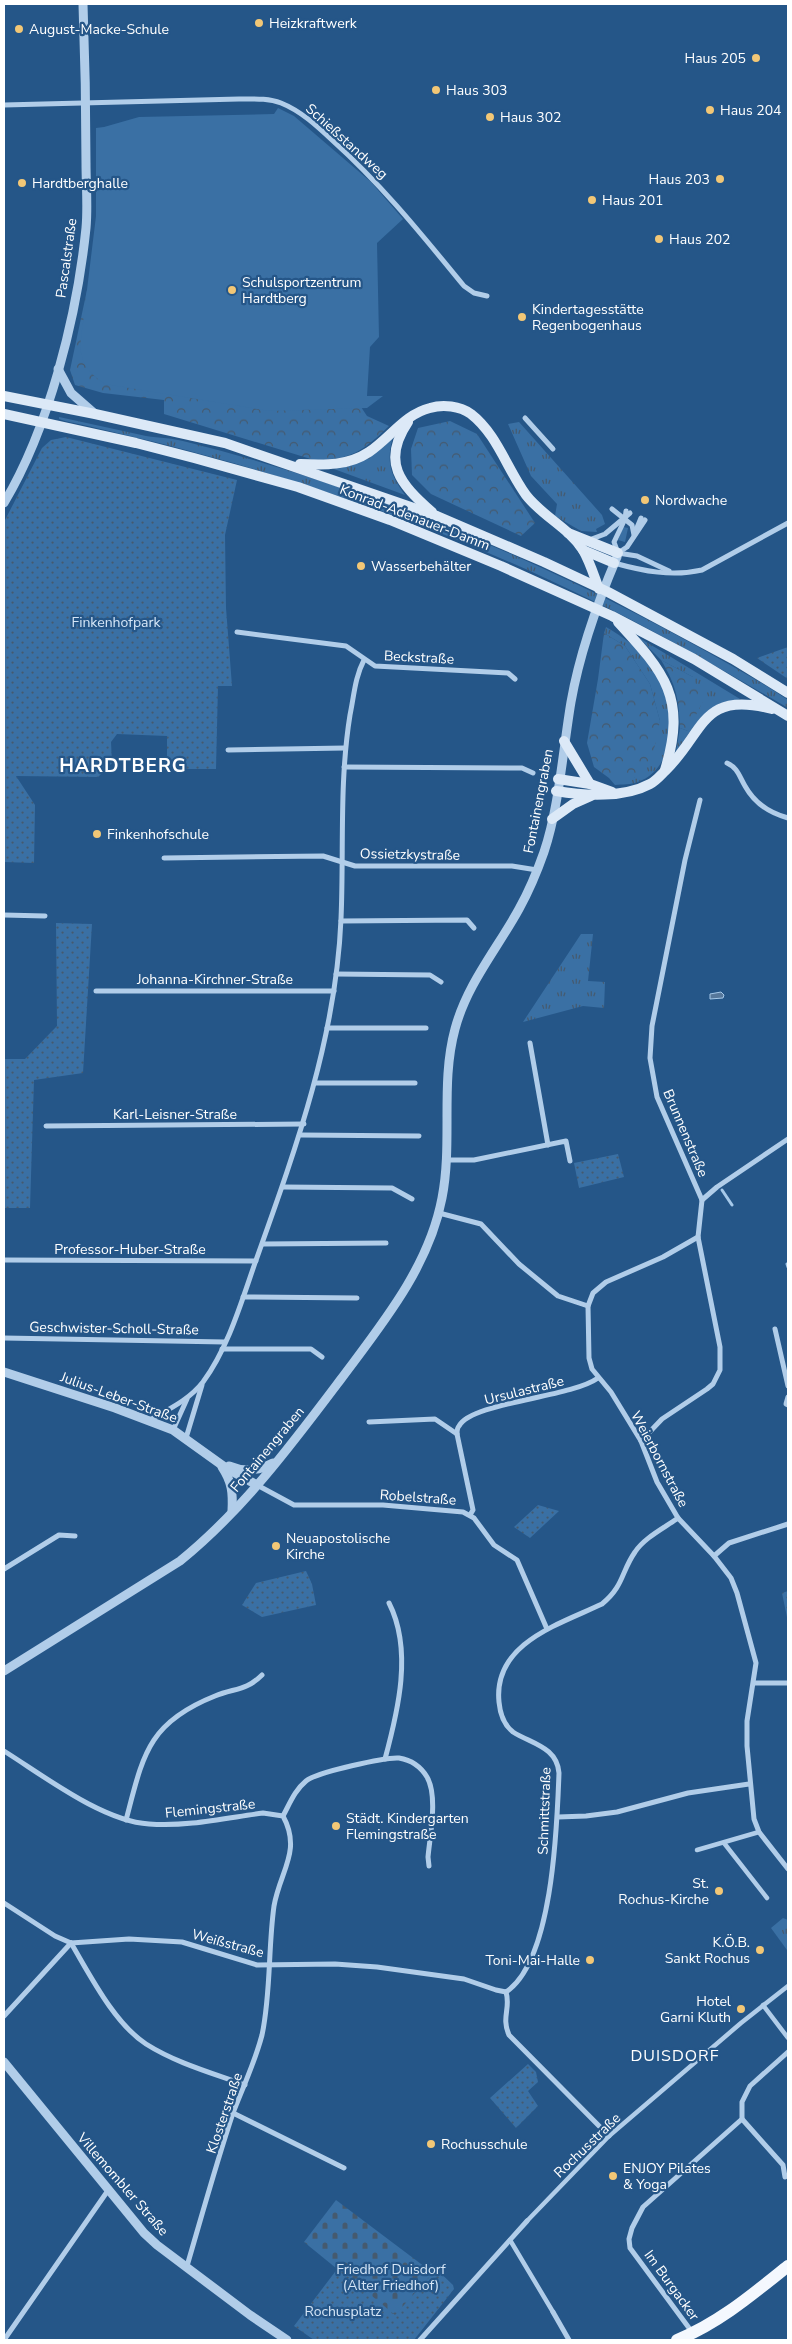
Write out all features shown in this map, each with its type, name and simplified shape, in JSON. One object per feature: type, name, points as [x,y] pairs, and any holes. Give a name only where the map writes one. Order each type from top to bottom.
[{"type":"main road","name":"Konrad-Adenauer-Damm","points":[[4,396],[224,443],[437,516],[608,592],[732,659],[788,693]]},
{"type":"main road","points":[[289,464],[331,465],[354,460],[370,451],[392,430],[429,408],[437,406],[459,408],[469,413],[489,433],[516,481],[540,512],[566,532],[615,562]]},
{"type":"main road","name":"Konrad-Adenauer-Damm","points":[[4,414],[136,443],[298,487],[390,520],[501,566],[612,616],[694,659],[785,714]]},
{"type":"main road","points":[[411,417],[398,436],[395,465],[400,480],[410,493],[437,516]]},
{"type":"main road","points":[[586,545],[590,565],[601,594]]},
{"type":"main road","points":[[612,616],[654,661],[666,685],[674,710],[673,746],[665,771]]},
{"type":"main road","points":[[556,791],[592,795],[635,791],[652,783],[679,758],[699,724],[713,712],[725,706],[743,704],[785,714]]},
{"type":"main road","points":[[564,741],[590,784]]},
{"type":"main road","points":[[558,779],[590,784],[613,792]]},
{"type":"main road","points":[[552,819],[573,804],[592,795]]},
{"type":"main road","points":[[677,2340],[693,2334],[727,2314],[788,2266]]},
{"type":"street","name":"Pascalstraße","points":[[4,503],[14,486],[47,404],[58,370],[79,276],[86,227],[84,4]]},
{"type":"street","name":"Schießstandweg","points":[[4,105],[266,99],[287,106],[300,112],[358,164],[395,202],[464,286],[474,293],[487,296]]},
{"type":"street","points":[[58,370],[71,393],[95,414]]},
{"type":"street","points":[[525,418],[553,448]]},
{"type":"street","points":[[612,509],[632,525],[634,535]]},
{"type":"street","name":"Fontainengraben","points":[[615,562],[614,542],[628,512]]},
{"type":"street","name":"Fontainengraben","points":[[586,545],[605,534],[625,518]]},
{"type":"street","name":"Fontainengraben","points":[[4,1671],[180,1561],[232,1511],[278,1461],[405,1290],[421,1260],[443,1197],[450,1055],[455,1028],[470,988],[520,909],[545,849],[552,819],[577,671],[587,637],[601,594],[615,562],[627,547],[643,519]]},
{"type":"street","points":[[615,562],[644,571],[687,573],[702,570],[788,522]]},
{"type":"street","points":[[615,562],[637,556],[672,573]]},
{"type":"street","name":"Beckstraße","points":[[237,632],[346,646],[375,666],[508,673],[515,679]]},
{"type":"street","points":[[186,1438],[203,1382],[222,1349],[263,1244],[301,1135],[315,1083],[334,990],[341,921],[345,748],[357,674],[364,660]]},
{"type":"street","points":[[228,750],[345,748]]},
{"type":"street","points":[[727,763],[735,767],[753,798],[762,807],[788,818]]},
{"type":"street","points":[[344,767],[522,768],[533,773]]},
{"type":"street","name":"Brunnenstraße","points":[[641,1441],[662,1419],[713,1384],[720,1370],[720,1347],[698,1238],[702,1200],[657,1097],[650,1058],[652,1026],[685,860],[700,800]]},
{"type":"street","name":"Ossietzkystraße","points":[[164,858],[323,856],[355,866],[512,866],[537,870]]},
{"type":"street","points":[[4,915],[45,916]]},
{"type":"street","points":[[341,921],[467,920],[474,928]]},
{"type":"street","points":[[336,974],[430,975],[441,982]]},
{"type":"street","name":"Johanna-Kirchner-Straße","points":[[96,991],[334,990]]},
{"type":"street","points":[[327,1028],[426,1028]]},
{"type":"street","points":[[530,1043],[548,1144]]},
{"type":"street","points":[[315,1083],[415,1082]]},
{"type":"street","name":"Karl-Leisner-Straße","points":[[46,1126],[304,1124]]},
{"type":"street","points":[[301,1135],[419,1136]]},
{"type":"street","points":[[702,1200],[717,1187],[788,1139]]},
{"type":"street","points":[[446,1160],[474,1160],[566,1141],[570,1161]]},
{"type":"street","points":[[283,1187],[392,1188],[412,1199]]},
{"type":"street","points":[[438,1213],[470,1219],[481,1224],[519,1264],[558,1296],[588,1306],[593,1293],[606,1282],[698,1238]]},
{"type":"street","points":[[263,1244],[386,1243]]},
{"type":"street","name":"Professor-Huber-Straße","points":[[4,1260],[256,1261]]},
{"type":"street","points":[[243,1297],[357,1298]]},
{"type":"street","name":"Weierbornstraße","points":[[588,1306],[589,1358],[592,1369],[610,1392],[641,1441],[658,1482],[678,1518],[714,1556],[731,1578],[737,1593],[756,1664],[747,1721],[749,1784],[754,1819],[759,1832],[788,1869]]},
{"type":"street","points":[[774,1329],[788,1386]]},
{"type":"street","name":"Geschwister-Scholl-Straße","points":[[4,1338],[225,1342]]},
{"type":"street","points":[[222,1349],[311,1349],[322,1357]]},
{"type":"street","name":"Julius-Leber-Straße","points":[[4,1372],[150,1420],[174,1430],[236,1474],[257,1485]]},
{"type":"street","name":"Ursulastraße","points":[[457,1434],[459,1426],[476,1415],[496,1407],[588,1385],[598,1378]]},
{"type":"street","points":[[150,1420],[187,1399],[203,1382]]},
{"type":"street","points":[[788,1397],[786,1404],[788,1405]]},
{"type":"street","points":[[174,1430],[187,1399]]},
{"type":"street","points":[[369,1422],[435,1419],[457,1434],[473,1510],[470,1515]]},
{"type":"street","name":"Julius-Leber-Straße","points":[[218,1461],[235,1468],[251,1470],[264,1468],[278,1461]]},
{"type":"street","name":"Julius-Leber-Straße","points":[[218,1461],[230,1480],[233,1492],[232,1511]]},
{"type":"street","points":[[251,1470],[257,1485]]},
{"type":"street","name":"Robelstraße","points":[[257,1485],[294,1505],[383,1505],[463,1512],[470,1515],[494,1545],[517,1560],[548,1629]]},
{"type":"street","name":"Schmittstraße","points":[[506,1992],[517,1985],[536,1945],[552,1875],[558,1817],[558,1764],[554,1756],[547,1750],[512,1731],[504,1722],[498,1698],[501,1677],[511,1658],[528,1640],[602,1604],[613,1595],[636,1550],[678,1518]]},
{"type":"street","points":[[714,1556],[729,1543],[788,1524]]},
{"type":"street","points":[[4,1569],[59,1535],[75,1536]]},
{"type":"street","points":[[385,1759],[394,1726],[401,1675],[397,1618],[389,1603]]},
{"type":"street","points":[[126,1820],[147,1750],[159,1732],[192,1706],[216,1696],[252,1685],[262,1675]]},
{"type":"street","points":[[754,1683],[788,1683]]},
{"type":"street","name":"Flemingstraße","points":[[4,1751],[98,1809],[126,1820],[148,1824],[174,1825],[263,1813],[283,1816]]},
{"type":"street","points":[[270,1965],[277,1890],[292,1849],[290,1830],[283,1816],[298,1790],[312,1777],[385,1759],[397,1758],[411,1761],[423,1771],[431,1786],[432,1799],[428,1857],[430,1866]]},
{"type":"street","points":[[558,1817],[617,1812],[688,1792],[749,1784]]},
{"type":"street","points":[[698,1850],[759,1832]]},
{"type":"street","points":[[724,1842],[767,1898]]},
{"type":"street","points":[[4,1903],[55,1936],[71,1943],[88,1972],[124,2024],[144,2042],[165,2055],[245,2085]]},
{"type":"street","name":"Weißstraße","points":[[71,1943],[129,1939],[182,1942],[257,1965],[335,1964],[378,1967],[464,1979],[506,1992]]},
{"type":"street","points":[[4,2016],[71,1943]]},
{"type":"street","name":"Klosterstraße","points":[[186,2266],[233,2114],[262,2034],[270,1965]]},
{"type":"street","name":"Rochusstraße","points":[[420,2340],[527,2221],[609,2136],[788,1986]]},
{"type":"street","points":[[506,1992],[509,2001],[504,2017],[509,2035],[609,2136]]},
{"type":"street","points":[[763,2005],[788,2038]]},
{"type":"street","points":[[785,2177],[783,2165],[742,2119],[742,2102],[750,2086],[788,2052]]},
{"type":"street","name":"Villemombler Straße","points":[[4,2062],[144,2233],[157,2245],[250,2315],[287,2340]]},
{"type":"street","points":[[233,2114],[344,2168]]},
{"type":"street","name":"Im Burgacker","points":[[693,2334],[630,2248],[629,2239],[637,2215],[643,2208],[742,2119]]},
{"type":"street","points":[[4,2340],[109,2189]]},
{"type":"street","points":[[510,2240],[569,2340]]},
{"type":"green space","name":"Schulsportzentrum Hardtberg","points":[[278,108],[294,116],[371,182],[403,219],[377,243],[379,337],[370,347],[367,396],[383,396],[367,408],[269,411],[105,384],[88,368],[80,347],[96,216],[96,128],[139,117],[274,114]]},
{"type":"green space","points":[[87,290],[359,404],[367,416],[389,426],[372,442],[356,452],[338,458],[314,460],[164,414],[164,400],[103,393],[75,385],[70,370]]},
{"type":"green space","points":[[59,417],[146,436],[187,442],[339,487],[413,514],[487,544],[630,610],[768,687],[788,700],[788,708],[637,623],[523,568],[459,541],[331,493],[265,472],[132,436],[65,421],[59,419]]},
{"type":"green space","points":[[450,421],[477,434],[535,523],[521,536],[431,494],[412,475],[411,449],[418,428]]},
{"type":"green space","points":[[519,422],[602,515],[605,524],[596,529],[597,532],[581,531],[555,516],[557,504],[531,476],[508,424]]},
{"type":"green space","points":[[393,436],[390,453],[391,467],[396,481],[405,495],[334,469],[359,462]]},
{"type":"green space","name":"Finkenhofpark","points":[[66,437],[237,480],[225,535],[226,608],[232,686],[218,686],[216,769],[167,769],[167,736],[117,734],[111,742],[112,763],[98,777],[16,776],[35,805],[34,863],[4,862],[4,522],[42,448],[51,440]]},
{"type":"green space","points":[[623,527],[628,528],[625,542],[618,540]]},
{"type":"green space","points":[[606,627],[630,643],[651,664],[665,694],[668,711],[670,729],[668,746],[662,761],[652,773],[632,784],[615,785],[609,778],[634,778],[660,721],[650,684],[625,646],[604,633]]},
{"type":"green space","points":[[604,633],[625,646],[650,684],[660,721],[652,759],[634,778],[609,778],[594,767],[587,743]]},
{"type":"green space","points":[[638,637],[740,699],[721,703],[713,707],[695,724],[676,752],[680,728],[688,731],[693,677],[661,660]]},
{"type":"green space","points":[[788,647],[788,679],[757,658]]},
{"type":"green space","points":[[661,660],[693,677],[703,701],[688,731],[680,728],[676,692]]},
{"type":"green space","points":[[56,923],[92,924],[83,1073],[34,1080],[30,1208],[4,1208],[4,1059],[25,1059],[57,1026]]},
{"type":"green space","points":[[581,934],[593,934],[588,981],[605,982],[604,1008],[583,1006],[523,1022]]},
{"type":"green space","points":[[618,1154],[624,1177],[579,1188],[574,1163]]},
{"type":"green space","points":[[538,1505],[559,1511],[530,1538],[514,1527]]},
{"type":"green space","points":[[306,1571],[312,1584],[316,1605],[262,1617],[242,1605],[256,1583]]},
{"type":"green space","points":[[788,1591],[788,1622],[782,1593]]},
{"type":"green space","points":[[783,1918],[788,1920],[787,1950],[771,1928]]},
{"type":"green space","points":[[528,2064],[536,2072],[538,2082],[528,2091],[538,2106],[516,2128],[490,2098]]},
{"type":"green space","name":"Friedhof Duisdorf (Alter Friedhof)","points":[[336,2200],[433,2273],[395,2316],[304,2242]]},
{"type":"green space","name":"Rochusplatz","points":[[431,2264],[453,2285],[454,2289],[414,2340],[314,2340],[294,2326],[338,2268],[395,2315],[432,2274],[426,2269]]},
{"type":"water","points":[[721,992],[724,995],[723,998],[710,999],[710,994]]},
{"type":"waterway","points":[[722,1190],[732,1205]]},
{"type":"place","name":"Heizkraftwerk","points":[[259,23]]},
{"type":"place","name":"August-Macke-Schule","points":[[19,29]]},
{"type":"place","name":"Haus 205","points":[[756,58]]},
{"type":"place","name":"Haus 303","points":[[436,90]]},
{"type":"place","name":"Haus 204","points":[[710,110]]},
{"type":"place","name":"Haus 302","points":[[490,117]]},
{"type":"place","name":"Haus 203","points":[[720,179]]},
{"type":"place","name":"Hardtberghalle","points":[[22,183]]},
{"type":"place","name":"Haus 201","points":[[592,200]]},
{"type":"place","name":"Haus 202","points":[[659,239]]},
{"type":"place","name":"Schulsportzentrum Hardtberg","points":[[232,290]]},
{"type":"place","name":"Kindertagesstätte Regenbogenhaus","points":[[522,317]]},
{"type":"place","name":"Nordwache","points":[[645,500]]},
{"type":"place","name":"Wasserbehälter","points":[[361,566]]},
{"type":"place","name":"Finkenhofschule","points":[[97,834]]},
{"type":"place","name":"Neuapostolische Kirche","points":[[276,1546]]},
{"type":"place","name":"Städt. Kindergarten Flemingstraße","points":[[336,1826]]},
{"type":"place","name":"St. Rochus-Kirche","points":[[719,1891]]},
{"type":"place","name":"K.Ö.B. Sankt Rochus","points":[[760,1950]]},
{"type":"place","name":"Toni-Mai-Halle","points":[[590,1960]]},
{"type":"place","name":"Hotel Garni Kluth","points":[[741,2009]]},
{"type":"place","name":"Rochusschule","points":[[431,2144]]},
{"type":"place","name":"ENJOY Pilates & Yoga","points":[[613,2176]]},
{"type":"district","name":"HARDTBERG","points":[[123,765]]},
{"type":"district","name":"DUISDORF","points":[[675,2055]]}]
